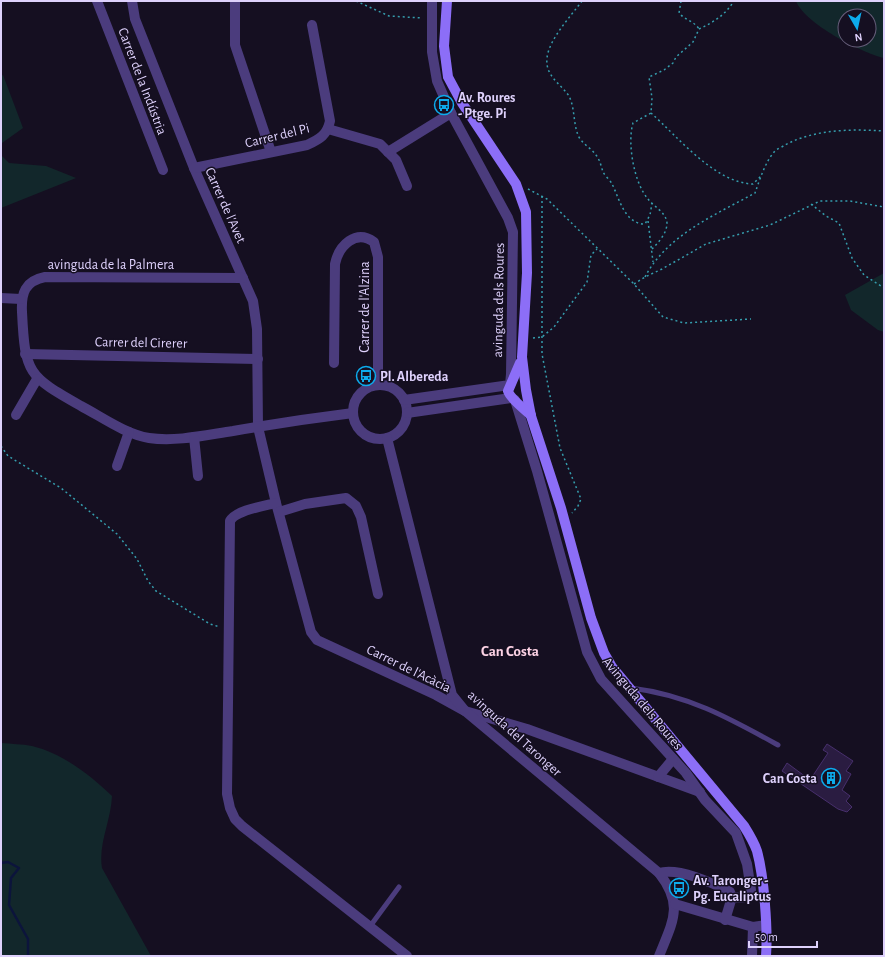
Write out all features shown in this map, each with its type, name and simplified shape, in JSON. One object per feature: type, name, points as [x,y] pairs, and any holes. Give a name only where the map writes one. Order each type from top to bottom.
[{"type":"street","name":"Carrer de la Indústria","points":[[97,1],[163,170]]},
{"type":"street","name":"Carrer de l'Avet","points":[[132,1],[135,19],[194,168],[253,302],[256,314],[258,359],[258,427]]},
{"type":"street","points":[[235,1],[235,45],[271,152]]},
{"type":"street","points":[[432,1],[432,18]]},
{"type":"street","points":[[447,1],[444,46],[448,77],[462,103],[516,184],[524,207],[527,227],[527,273],[522,357],[526,390],[531,416],[564,517],[597,636],[608,660],[628,687],[744,826],[757,851],[766,925],[766,956]]},
{"type":"street","name":"avinguda dels Roures","points":[[432,18],[433,64],[437,81],[451,113],[508,218],[513,232],[510,385]]},
{"type":"street","name":"Carrer del Pi","points":[[194,168],[307,145],[323,137],[328,129],[330,121],[312,25]]},
{"type":"street","points":[[388,152],[451,113]]},
{"type":"street","points":[[328,129],[380,144],[396,160],[407,186]]},
{"type":"street","name":"Carrer de l'Alzina","points":[[334,363],[336,256],[339,250],[349,241],[361,236],[374,242],[378,257],[378,384]]},
{"type":"street","name":"avinguda de la Palmera","points":[[22,299],[27,287],[34,280],[45,277],[243,278]]},
{"type":"street","points":[[1,298],[22,299],[25,354],[28,364],[37,379],[50,388],[129,432],[148,438],[159,439],[194,437],[353,413]]},
{"type":"street","name":"Carrer del Cirerer","points":[[25,354],[258,359]]},
{"type":"street","points":[[522,357],[516,376],[508,391],[513,399],[531,416]]},
{"type":"street","points":[[16,415],[37,379]]},
{"type":"street","points":[[378,384],[394,389],[404,400],[407,413],[400,429],[387,438],[372,438],[365,434],[357,425],[353,413],[357,396],[370,386],[378,384]]},
{"type":"street","points":[[404,400],[510,385],[526,390]]},
{"type":"street","points":[[407,413],[513,399],[526,390]]},
{"type":"street","name":"Avinguda dels Roures","points":[[513,399],[537,471],[586,652],[601,679],[690,778],[700,792],[736,833],[748,864],[750,894],[746,897],[732,897]]},
{"type":"street","name":"Carrer de l'Acàcia","points":[[258,427],[308,623],[317,640],[436,695],[465,711],[527,729],[700,792]]},
{"type":"street","points":[[116,466],[129,432]]},
{"type":"street","points":[[194,437],[198,476]]},
{"type":"street","name":"avinguda del Taronger","points":[[387,438],[452,695],[465,711],[543,778],[659,873],[670,890],[674,904],[671,924],[659,956]]},
{"type":"street","points":[[378,594],[361,517],[356,506],[346,498],[239,513],[233,516],[230,521],[228,630],[228,794],[230,808],[235,819],[242,826],[371,925],[407,956]]},
{"type":"street","points":[[658,777],[673,759]]},
{"type":"street","points":[[659,873],[667,870],[702,880],[730,892],[732,897],[725,920]]},
{"type":"street","points":[[674,904],[753,927],[766,925]]},
{"type":"street","points":[[752,956],[753,927]]},
{"type":"lane","points":[[628,687],[656,691],[694,702],[734,721],[778,745]]},
{"type":"lane","points":[[371,925],[399,887]]},
{"type":"path","points":[[356,1],[389,16],[432,18]]},
{"type":"path","points":[[582,1],[561,28],[552,45],[547,58],[548,71],[569,96],[578,137],[595,154],[612,184],[620,206],[627,214],[641,224],[645,224],[648,220]]},
{"type":"path","points":[[681,1],[679,13],[684,18],[696,25],[699,29]]},
{"type":"path","points":[[652,249],[663,235],[667,223],[663,214],[642,191],[638,182],[634,168],[632,137],[634,123],[651,113],[652,98],[649,77],[664,70],[673,63],[676,57],[693,42],[699,29],[711,24],[726,13],[734,1]]},
{"type":"path","points":[[651,113],[714,170],[742,183],[753,184],[761,175],[775,151],[794,141],[829,132],[860,129],[884,131]]},
{"type":"path","points":[[645,277],[653,262],[682,235],[755,193],[761,175]]},
{"type":"path","points":[[516,184],[547,199],[634,284],[663,317],[684,323],[751,319]]},
{"type":"path","points":[[542,196],[542,337],[547,388],[560,448],[581,499],[573,512],[564,517]]},
{"type":"path","points":[[634,284],[706,244],[770,225],[811,204],[829,200],[850,201],[884,208]]},
{"type":"path","points":[[652,203],[648,220],[653,262]]},
{"type":"path","points":[[811,204],[826,216],[839,223],[852,258],[864,275],[884,288]]},
{"type":"path","points":[[523,336],[536,339],[542,337],[554,327],[587,282],[591,255],[597,249]]},
{"type":"path","points":[[1,446],[8,456],[61,488],[117,534],[137,560],[148,581],[156,591],[210,624],[228,630]]},
{"type":"green space","points":[[796,1],[884,1],[884,58],[858,48],[877,48],[877,8],[837,8],[837,37],[801,10]]},
{"type":"green space","points":[[3,75],[23,128],[2,143],[1,146],[1,76]]},
{"type":"green space","points":[[1,155],[9,163],[46,166],[76,178],[1,208]]},
{"type":"green space","points":[[884,273],[884,332],[878,330],[851,310],[845,295]]},
{"type":"green space","points":[[1,743],[32,746],[43,749],[65,759],[94,780],[112,796],[103,841],[101,859],[102,868],[151,956],[1,956]]},
{"type":"building","name":"Can Costa","points":[[827,744],[853,761],[846,771],[851,774],[842,790],[850,796],[846,801],[852,807],[847,812],[838,809],[782,771],[787,763],[810,780],[828,753],[823,750]]},
{"type":"waterway","points":[[1,863],[8,862],[19,868],[11,878],[9,905],[28,939],[28,956]]},
{"type":"place","name":"Av. Roures - Ptge. Pi","points":[[444,105]]},
{"type":"place","name":"Pl. Albereda","points":[[366,376]]},
{"type":"place","name":"Can Costa","points":[[831,778]]},
{"type":"place","name":"Av. Taronger - Pg. Eucaliptus","points":[[679,888]]},
{"type":"district","name":"Can Costa","points":[[510,651]]}]
